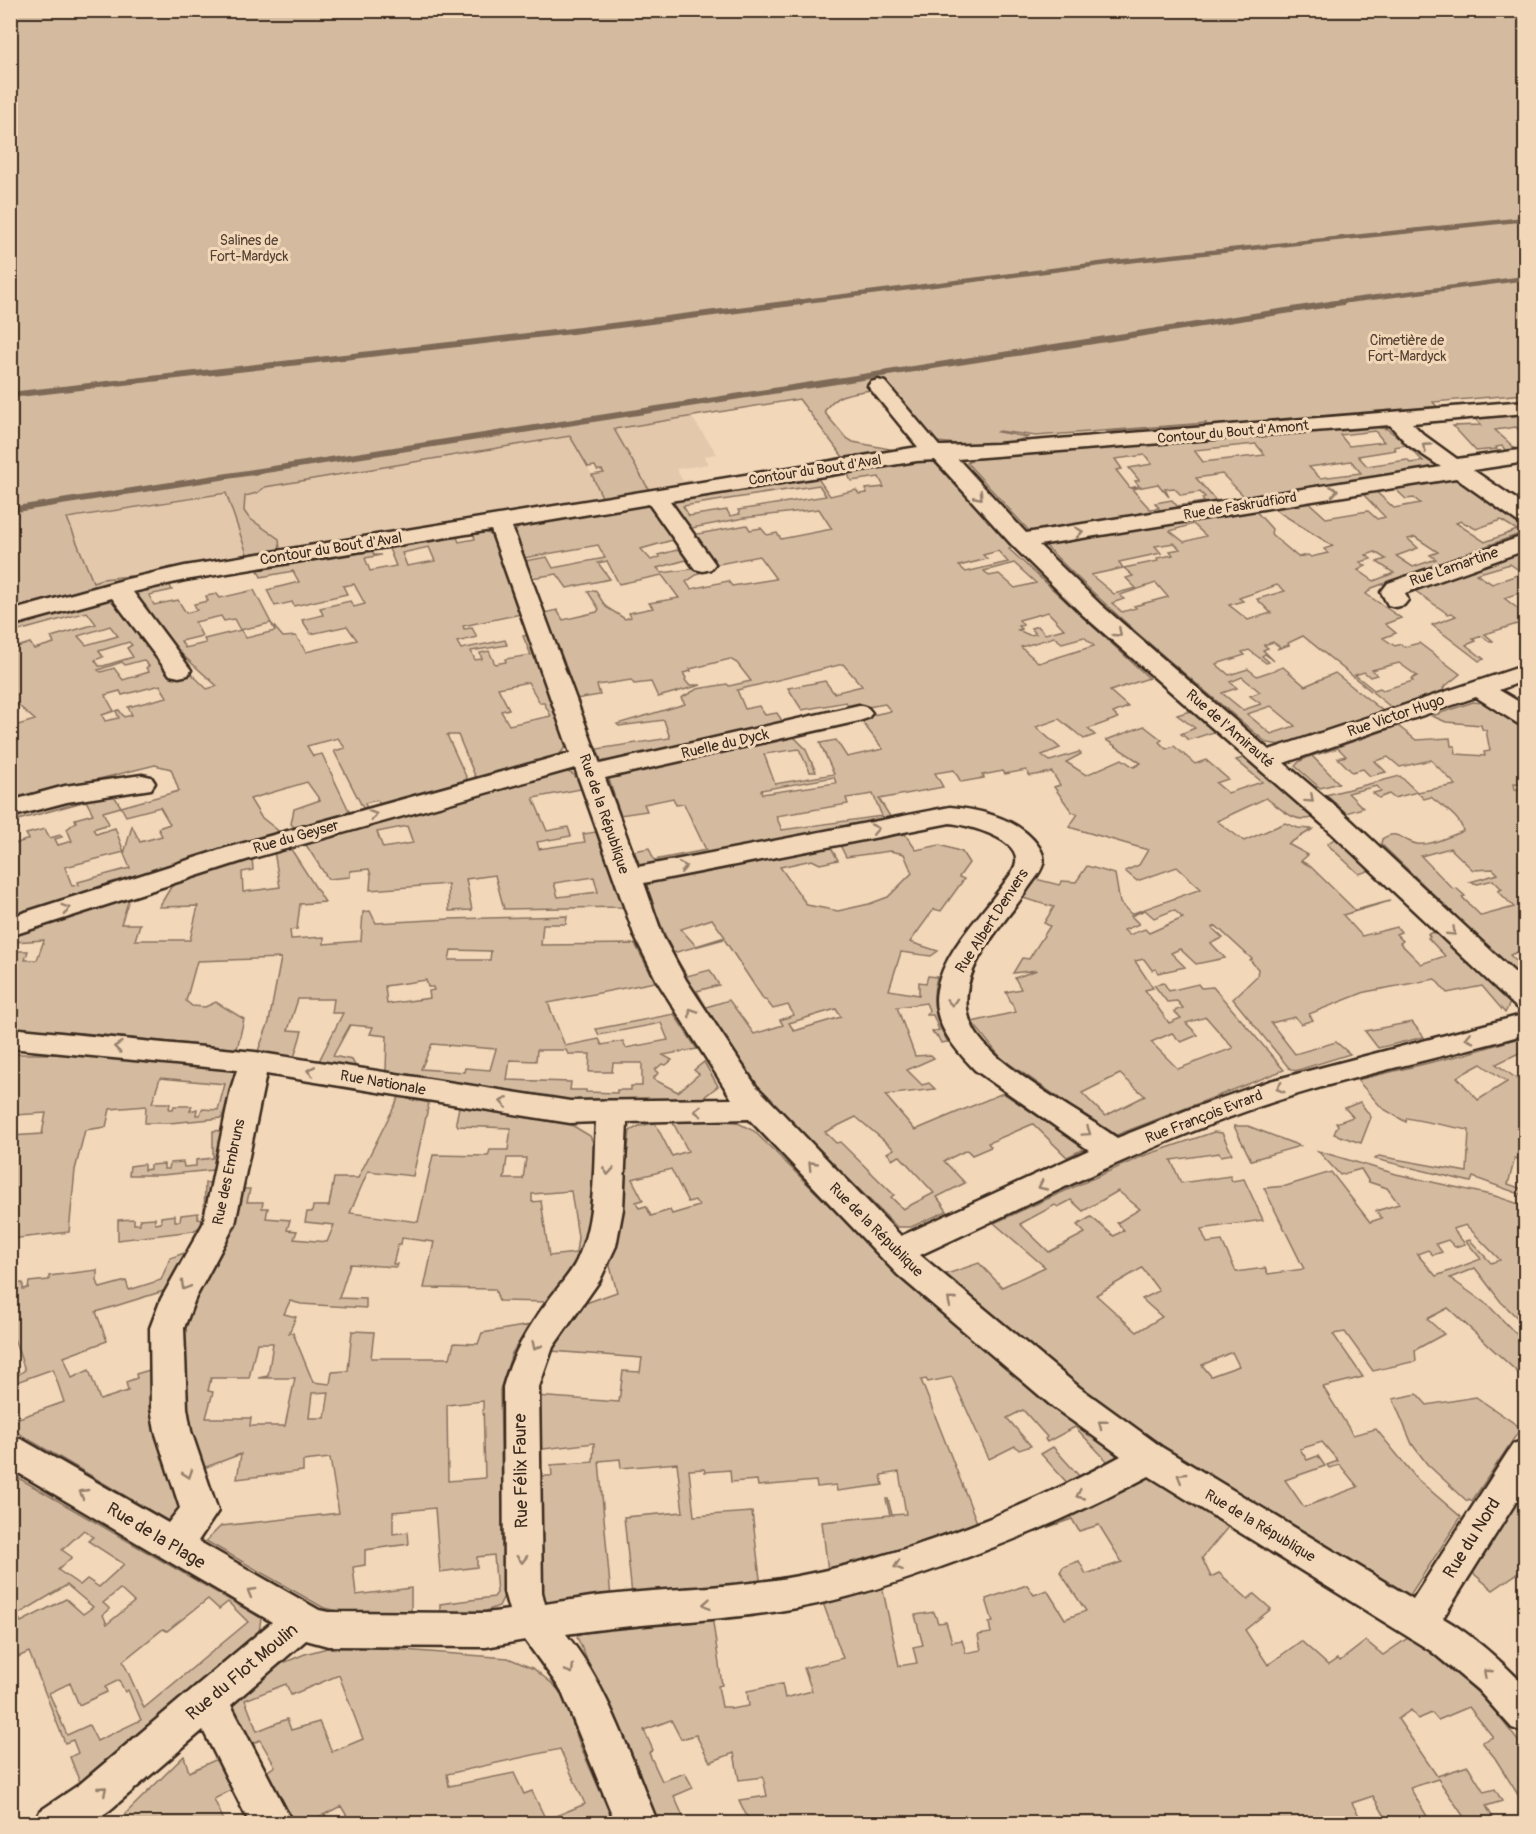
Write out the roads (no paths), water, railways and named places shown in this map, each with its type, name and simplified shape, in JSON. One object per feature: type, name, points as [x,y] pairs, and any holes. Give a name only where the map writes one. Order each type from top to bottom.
[{"type":"street","name":"Rue de l'Amirauté","points":[[878,386],[1021,541],[1092,610],[1332,818],[1526,1000]]},
{"type":"street","name":"Contour du Bout d'Amont","points":[[937,452],[998,451],[1526,407]]},
{"type":"street","points":[[1396,419],[1416,440],[1526,517]]},
{"type":"street","name":"Contour du Bout d'Aval","points":[[10,619],[118,589],[193,572],[937,452]]},
{"type":"street","name":"Rue de Faskrudfiord","points":[[1021,541],[1526,455]]},
{"type":"street","points":[[655,496],[703,564]]},
{"type":"street","name":"Rue de la République","points":[[499,521],[626,878],[659,958],[745,1094],[756,1107],[934,1287],[1066,1397],[1150,1458],[1445,1639],[1499,1684],[1526,1716]]},
{"type":"street","name":"Rue Lamartine","points":[[1396,600],[1393,592],[1399,586],[1526,542]]},
{"type":"street","points":[[118,589],[179,670]]},
{"type":"street","name":"Rue Victor Hugo","points":[[1266,760],[1526,672]]},
{"type":"street","points":[[1479,688],[1526,718]]},
{"type":"street","name":"Ruelle du Dyck","points":[[588,766],[859,713]]},
{"type":"street","name":"Rue du Geyser","points":[[10,927],[258,848],[588,766]]},
{"type":"street","points":[[10,808],[65,794],[142,783]]},
{"type":"street","name":"Rue Albert Denvers","points":[[626,878],[950,815],[964,817],[1014,834],[1027,846],[1030,862],[960,966],[951,993],[954,1018],[966,1043],[989,1066],[1115,1153]]},
{"type":"street","name":"Rue François Evrard","points":[[897,1252],[1115,1153],[1217,1110],[1303,1081],[1526,1024]]},
{"type":"street","name":"Rue Nationale","points":[[10,1038],[255,1062],[549,1109],[612,1113],[728,1110],[756,1107]]},
{"type":"street","name":"Rue des Embruns","points":[[173,1545],[197,1516],[198,1506],[173,1431],[169,1408],[167,1328],[178,1299],[219,1224],[246,1089],[255,1062]]},
{"type":"street","name":"Rue Félix Faure","points":[[612,1113],[605,1213],[600,1244],[587,1272],[540,1337],[525,1368],[521,1387],[523,1592],[525,1606],[535,1623],[559,1652],[576,1680],[637,1824]]},
{"type":"street","name":"Rue de la Plage","points":[[10,1450],[301,1621]]},
{"type":"street","name":"Rue du Nord","points":[[1419,1623],[1526,1454]]},
{"type":"street","name":"Rue du Flot Moulin","points":[[55,1824],[95,1797],[301,1621],[328,1629],[475,1631],[608,1611],[764,1598],[847,1581],[893,1568],[1013,1525],[1092,1489],[1150,1458]]},
{"type":"street","points":[[207,1700],[272,1824]]},
{"type":"waterway","points":[[789,303],[1116,262],[1526,219]]},
{"type":"waterway","points":[[1331,303],[1526,278]]},
{"type":"waterway","points":[[10,395],[572,331],[801,302]]},
{"type":"waterway","points":[[10,510],[1343,302]]},
{"type":"park label","name":"Salines de Fort-Mardyck","points":[[249,248]]},
{"type":"park label","name":"Cimetière de Fort-Mardyck","points":[[1407,348]]}]
